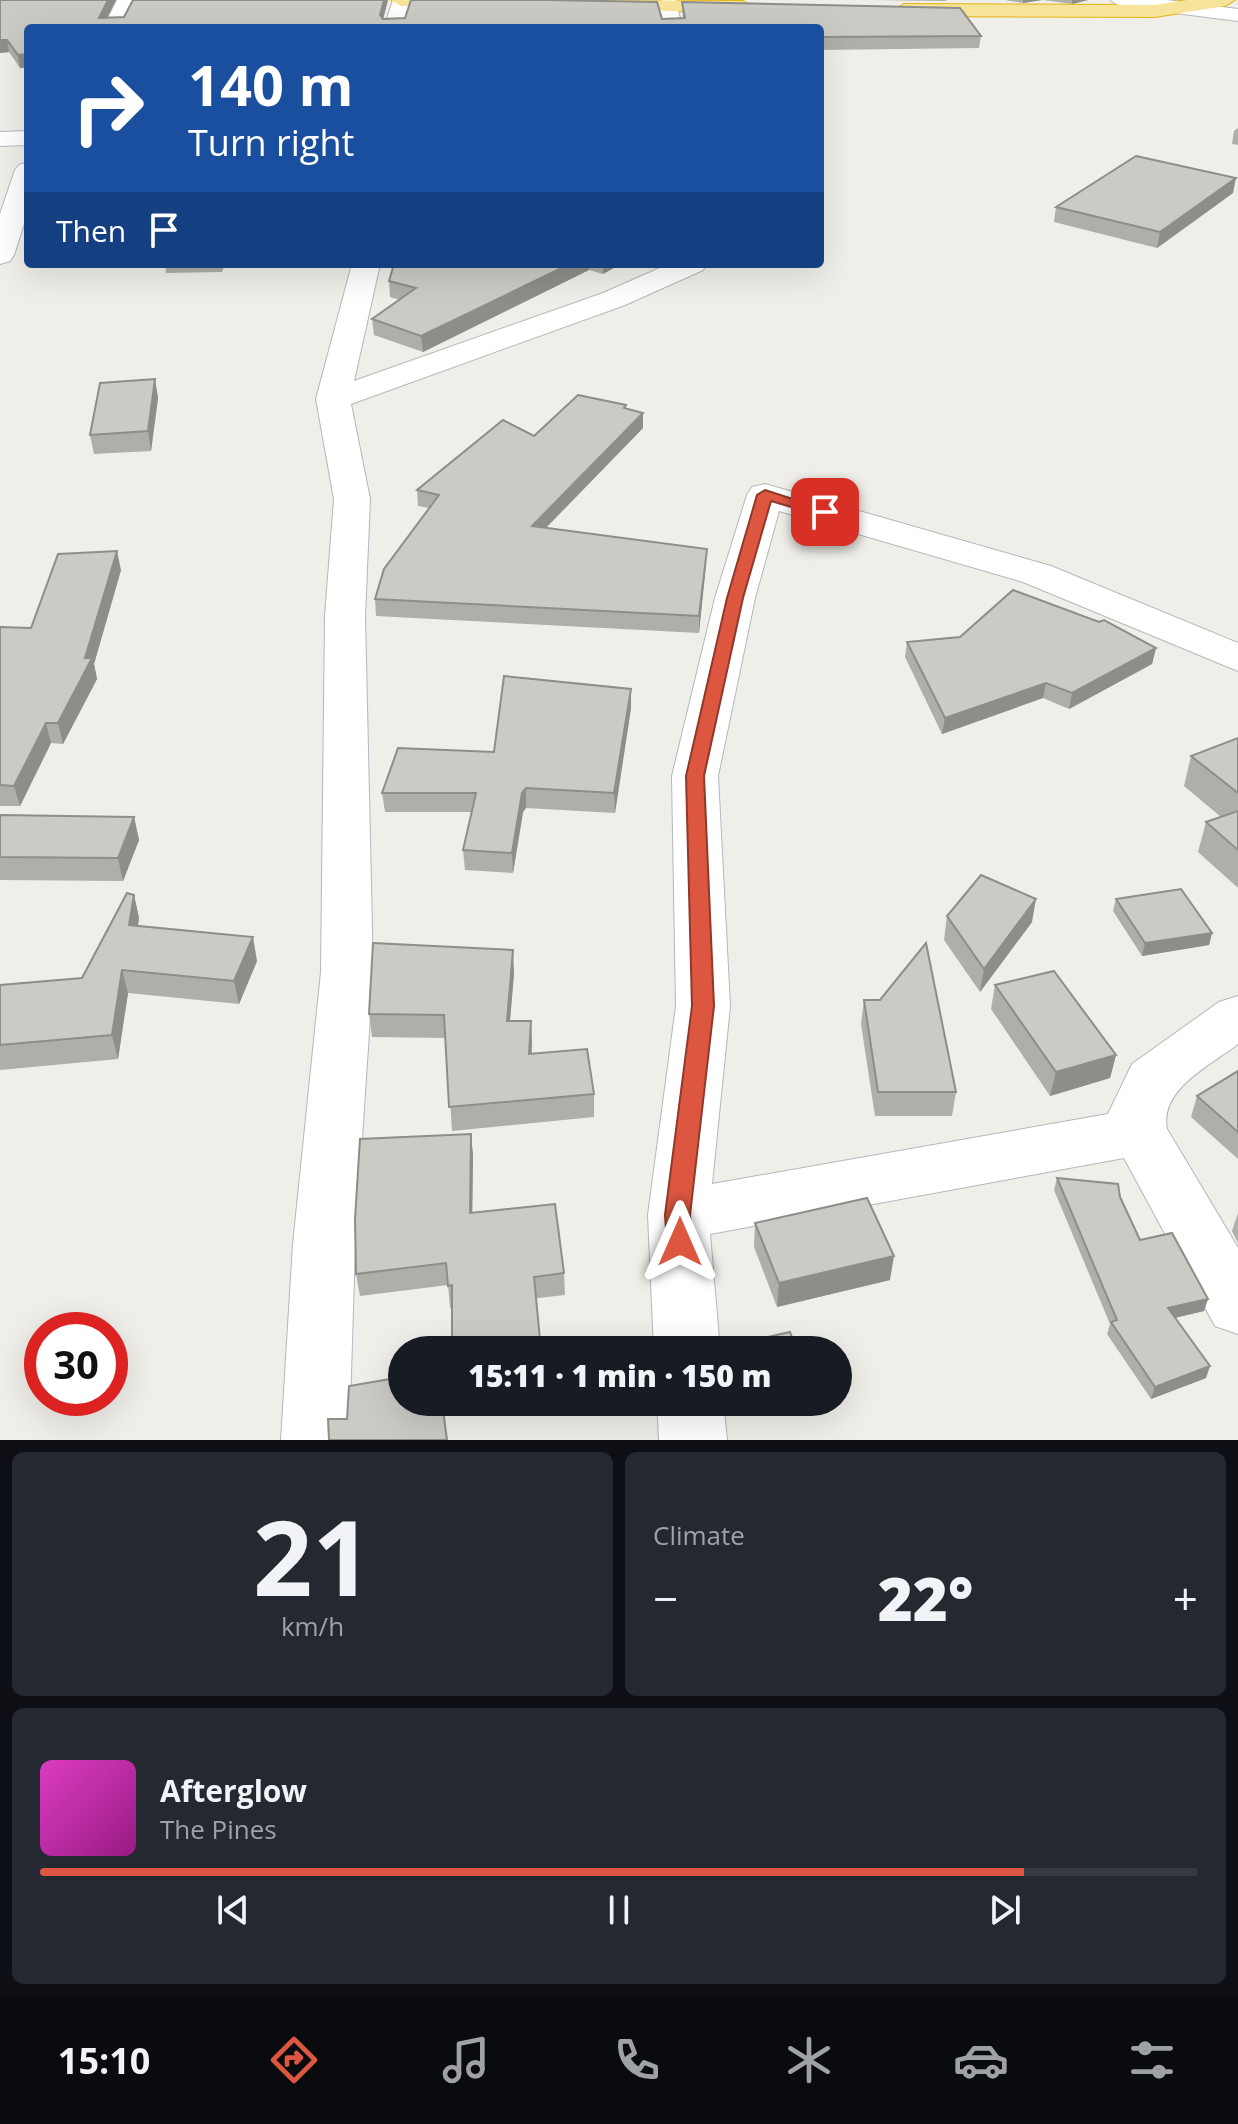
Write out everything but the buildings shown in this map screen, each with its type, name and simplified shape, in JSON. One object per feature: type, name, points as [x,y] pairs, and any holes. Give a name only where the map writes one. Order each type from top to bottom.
[{"type":"highway","points":[[402,0],[497,2]]},
{"type":"highway","points":[[884,10],[1080,13],[1176,9],[1225,0]]},
{"type":"highway","points":[[575,3],[760,6]]},
{"type":"street","points":[[115,24],[127,0]]},
{"type":"street","points":[[395,24],[402,0]]},
{"type":"street","points":[[718,0],[760,6]]},
{"type":"street","points":[[1120,0],[1238,15]]},
{"type":"street","points":[[669,4],[672,24]]},
{"type":"street","points":[[0,139],[24,138]]},
{"type":"street","points":[[0,255],[24,182]]},
{"type":"street","points":[[315,1440],[324,1244],[347,972],[345,616],[352,499],[333,399],[365,268]]},
{"type":"street","points":[[333,399],[614,299],[684,268]]},
{"type":"street","points":[[686,1336],[678,1215],[703,1006],[695,776],[735,598],[765,495],[1037,574],[1238,658]]},
{"type":"street","points":[[1238,1016],[1152,1079],[1136,1117],[1139,1132],[1238,1306]]},
{"type":"street","points":[[678,1215],[1139,1132]]},
{"type":"street","points":[[691,1416],[693,1440]]},
{"type":"route","points":[[680,1242],[678,1215],[703,1006],[695,776],[735,598],[765,495],[825,512]]}]
